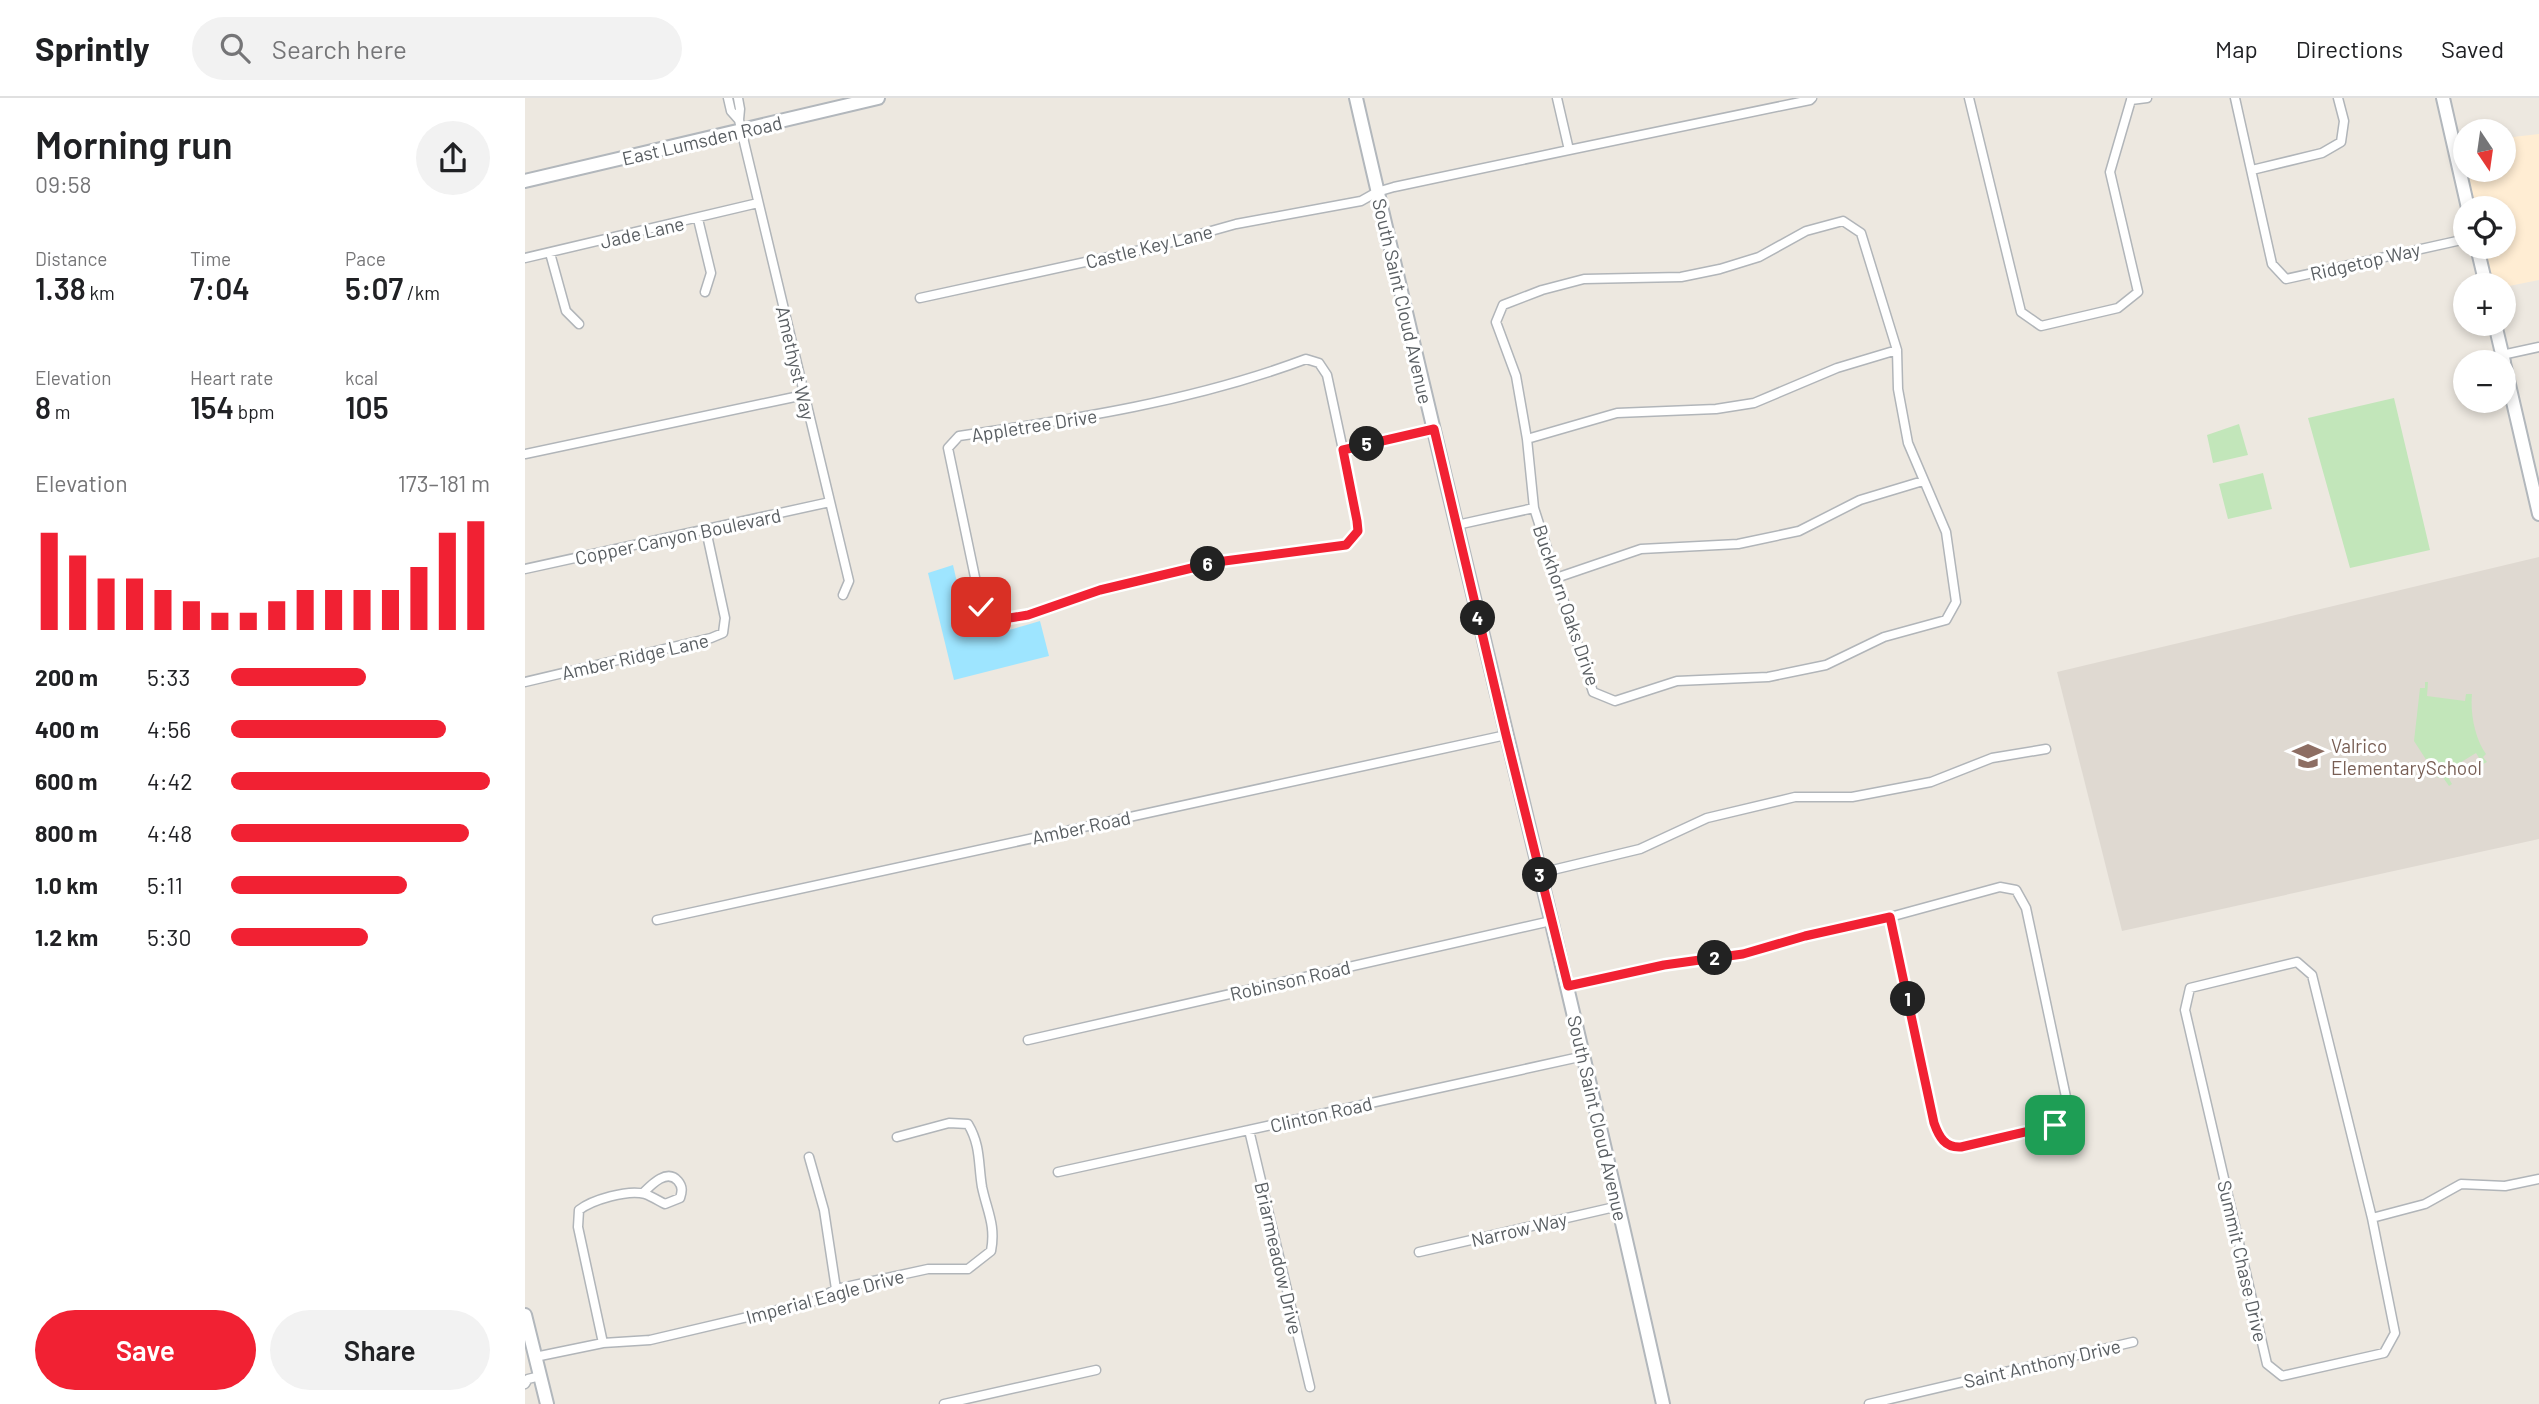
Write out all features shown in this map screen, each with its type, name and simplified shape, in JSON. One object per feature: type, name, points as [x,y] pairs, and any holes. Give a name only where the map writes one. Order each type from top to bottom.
[{"type":"street","points":[[728,98],[731,111],[740,126]]},
{"type":"street","points":[[738,98],[740,126]]},
{"type":"street","name":"East Lumsden Road","points":[[525,181],[740,126],[878,98]]},
{"type":"street","name":"South Saint Cloud Avenue","points":[[1356,98],[1568,986],[1663,1404]]},
{"type":"street","points":[[1557,98],[1569,150]]},
{"type":"street","name":"Castle Key Lane","points":[[920,298],[1154,247],[1236,224],[1361,201],[1377,192],[1812,98]]},
{"type":"street","points":[[1969,98],[2021,312],[2041,326],[2118,308],[2138,292],[2110,172],[2129,99],[2147,98]]},
{"type":"street","name":"Ridgetop Way","points":[[2235,98],[2272,264],[2286,279],[2453,242]]},
{"type":"street","points":[[2252,170],[2322,153],[2341,142],[2344,121],[2338,98]]},
{"type":"street","points":[[2443,98],[2465,196]]},
{"type":"street","name":"Amethyst Way","points":[[740,126],[849,581],[843,595]]},
{"type":"street","name":"Jade Lane","points":[[525,258],[758,203]]},
{"type":"street","points":[[698,219],[711,272],[705,292]]},
{"type":"street","name":"Buckhorn Oaks Drive","points":[[1843,221],[1861,233],[1897,350],[1898,389],[1908,443],[1946,532],[1956,602],[1946,620],[1884,637],[1826,665],[1768,677],[1677,681],[1615,701],[1593,692],[1534,508],[1527,439],[1516,376],[1496,322],[1503,305],[1542,290],[1584,279],[1681,277],[1720,269],[1759,257],[1806,231],[1843,221]]},
{"type":"street","points":[[551,253],[566,312],[579,324]]},
{"type":"street","points":[[2516,356],[2539,347]]},
{"type":"street","points":[[1527,439],[1617,413],[1716,409],[1754,403],[1837,368],[1897,350]]},
{"type":"street","name":"Appletree Drive","points":[[1305,359],[1319,363],[1327,375],[1343,450],[1358,531],[1346,545],[1217,562],[1100,590],[1028,615],[997,620],[981,607],[948,447],[959,436],[1102,415],[1158,403],[1238,382],[1305,359]]},
{"type":"street","points":[[525,454],[804,395]]},
{"type":"street","points":[[2516,413],[2539,514]]},
{"type":"street","points":[[1343,450],[1434,429]]},
{"type":"street","points":[[1556,578],[1641,549],[1738,544],[1799,531],[1860,500],[1923,481]]},
{"type":"street","name":"Copper Canyon Boulevard","points":[[525,569],[830,502]]},
{"type":"street","name":"Buckhorn Oaks Drive","points":[[1457,525],[1534,508]]},
{"type":"street","name":"Amber Ridge Lane","points":[[525,682],[723,633],[725,618],[706,530]]},
{"type":"street","name":"Amber Road","points":[[657,920],[1506,735]]},
{"type":"street","points":[[1540,873],[1640,849],[1707,818],[1795,797],[1852,797],[1931,782],[1992,758],[2046,749]]},
{"type":"street","points":[[1568,986],[1664,965],[1743,954],[2000,887],[2016,890],[2026,908],[2066,1097],[2067,1112],[2060,1122],[2047,1128],[1961,1147],[1951,1146],[1943,1141],[1934,1123],[1890,917]]},
{"type":"street","name":"Robinson Road","points":[[1028,1040],[1551,921]]},
{"type":"street","name":"Summit Chase Drive","points":[[2297,962],[2312,975],[2372,1218],[2395,1333],[2384,1353],[2282,1376],[2267,1364],[2185,1010],[2190,988],[2297,962]]},
{"type":"street","name":"Clinton Road","points":[[1058,1172],[1584,1056]]},
{"type":"street","name":"Imperial Eagle Drive","points":[[535,1357],[603,1343],[650,1340],[815,1301],[836,1289],[928,1269],[968,1269],[991,1251],[994,1232],[982,1187],[978,1140],[968,1124],[949,1123],[897,1138]]},
{"type":"street","name":"Briarmeadow Drive","points":[[1249,1130],[1310,1387]]},
{"type":"street","points":[[809,1157],[824,1210],[836,1289]]},
{"type":"street","points":[[603,1343],[578,1227],[579,1210],[588,1204],[613,1196],[643,1193],[665,1204],[680,1198],[683,1190],[680,1182],[666,1177],[654,1182],[643,1193]]},
{"type":"street","points":[[2372,1218],[2425,1204],[2461,1184],[2505,1186],[2539,1179]]},
{"type":"street","name":"Narrow Way","points":[[1419,1252],[1619,1206]]},
{"type":"street","points":[[525,1315],[535,1357],[529,1379],[547,1404]]},
{"type":"street","name":"Saint Anthony Drive","points":[[1869,1404],[2133,1342]]},
{"type":"street","points":[[944,1404],[1096,1370]]},
{"type":"shaded area","points":[[2539,134],[2539,280],[2516,285],[2516,273],[2489,273],[2485,259],[2516,259],[2516,196],[2470,196],[2467,182],[2517,182],[2517,137]]},
{"type":"shaded area","name":"Valrico ElementarySchool","points":[[2539,557],[2539,839],[2122,931],[2057,672]]},
{"type":"green space","points":[[2394,398],[2430,550],[2350,568],[2308,418]]},
{"type":"green space","points":[[2239,424],[2248,455],[2213,463],[2207,435]]},
{"type":"green space","points":[[2263,473],[2272,509],[2228,519],[2219,484]]},
{"type":"green space","points":[[2425,682],[2428,682],[2427,696],[2465,701],[2466,694],[2472,694],[2474,725],[2486,754],[2483,757],[2487,762],[2483,764],[2476,753],[2445,772],[2452,784],[2449,786],[2442,776],[2438,778],[2414,741],[2420,688],[2425,688]]},
{"type":"water","points":[[953,565],[965,608],[977,626],[986,631],[997,632],[1040,621],[1049,656],[954,680],[928,573]]},
{"type":"place","name":"Valrico ElementarySchool","points":[[2308,756]]},
{"type":"route","points":[[981,607],[997,620],[1028,615],[1100,590],[1217,562],[1346,545],[1358,531],[1343,450],[1434,429],[1568,986],[1664,965],[1743,954],[1805,936],[1890,917],[1934,1123],[1943,1141],[1951,1146],[1961,1147],[2055,1125]]}]
